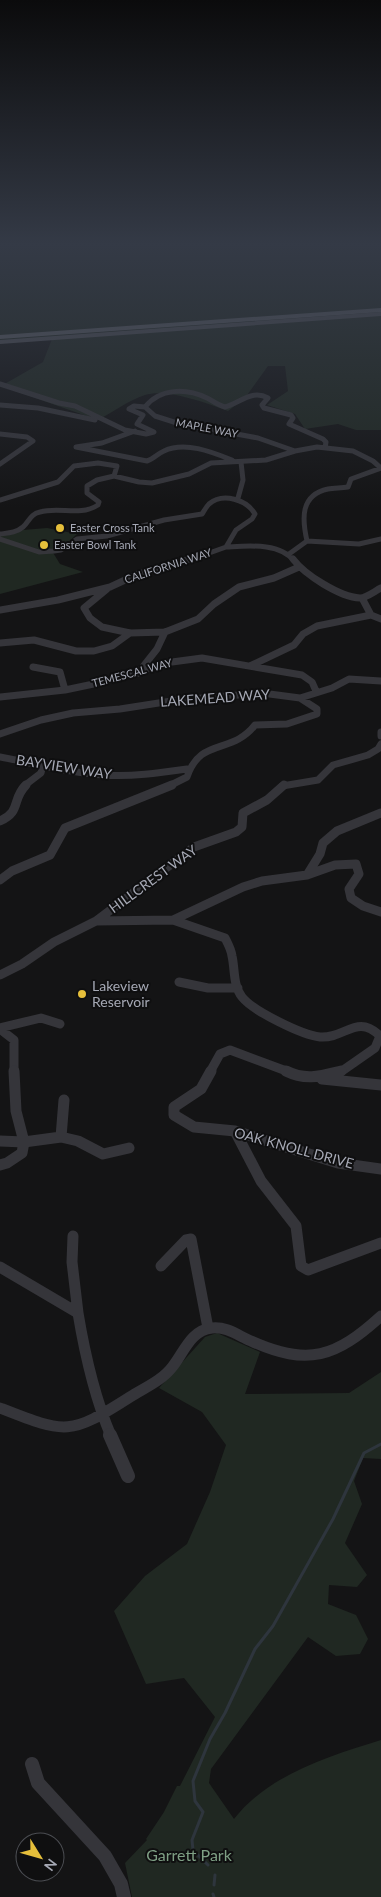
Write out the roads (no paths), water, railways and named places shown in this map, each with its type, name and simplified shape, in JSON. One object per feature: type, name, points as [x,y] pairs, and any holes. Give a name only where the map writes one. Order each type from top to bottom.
[{"type":"highway","points":[[0,333],[21,332]]},
{"type":"highway","points":[[0,337],[77,332]]},
{"type":"main road","points":[[0,342],[143,332]]},
{"type":"street","points":[[0,384],[62,404],[73,405],[108,423]]},
{"type":"street","points":[[146,407],[152,400],[171,391],[204,398],[225,407],[236,404],[248,396],[263,395],[268,398],[262,405],[264,408],[291,415],[293,418],[289,424],[322,439],[326,442],[325,448]]},
{"type":"street","points":[[0,406],[38,408],[108,423],[135,431]]},
{"type":"street","name":"MAPLE WAY","points":[[135,431],[149,434],[154,432],[137,424],[143,415],[129,409],[132,406],[146,407],[155,416],[176,423],[258,438],[295,451]]},
{"type":"street","points":[[135,431],[102,444],[76,447],[147,461],[164,451],[200,448],[233,461],[241,462]]},
{"type":"street","points":[[0,434],[27,437],[33,441],[12,458],[0,464]]},
{"type":"street","points":[[0,534],[20,530],[31,515],[40,512],[77,512],[92,509],[99,502],[87,492],[87,486],[97,480],[114,476],[149,483],[188,474],[199,470],[204,465],[218,462],[266,460],[295,451],[325,448],[342,449],[364,454],[375,461],[381,468]]},
{"type":"street","points":[[0,539],[39,552],[54,552],[61,550],[77,539],[107,536],[164,520],[198,515],[205,512],[207,505],[210,503],[238,498],[243,480],[241,462]]},
{"type":"street","points":[[0,500],[58,482],[74,466],[98,463],[117,466],[114,476]]},
{"type":"street","points":[[307,541],[304,528],[304,510],[308,499],[315,493],[348,487],[351,479],[369,470],[381,468]]},
{"type":"street","name":"CALIFORNIA WAY","points":[[0,610],[58,600],[110,586],[138,574],[226,547],[236,530],[252,519],[255,514],[253,509],[238,498]]},
{"type":"street","points":[[289,554],[307,541],[359,544],[381,539]]},
{"type":"street","points":[[226,547],[252,546],[271,548],[289,554],[299,567],[342,595],[362,598],[381,588]]},
{"type":"street","points":[[110,586],[84,608],[90,618],[102,627],[130,633],[165,632],[198,619],[214,604],[239,587],[274,578],[299,567]]},
{"type":"street","points":[[362,598],[370,615]]},
{"type":"street","points":[[252,665],[294,645],[303,634],[317,626],[370,615],[381,619]]},
{"type":"street","points":[[138,673],[157,649],[165,632]]},
{"type":"street","points":[[0,643],[31,640],[76,651],[95,652],[106,649],[130,633]]},
{"type":"street","name":"TEMESCAL WAY","points":[[0,696],[65,690],[138,673],[172,662],[202,658],[302,675],[312,682],[316,691]]},
{"type":"street","points":[[33,667],[60,672],[65,690]]},
{"type":"street","points":[[300,698],[316,691],[332,688],[349,679],[381,681]]},
{"type":"street","name":"LAKEMEAD WAY","points":[[1,733],[41,720],[73,713],[120,709],[178,700],[262,693],[300,698]]},
{"type":"street","points":[[0,880],[12,870],[52,854],[58,844],[61,831],[65,828],[177,784],[187,777],[187,769],[201,754],[211,748],[244,739],[255,725],[283,726],[317,714],[317,709],[300,698]]},
{"type":"street","name":"HILLCREST WAY","points":[[96,920],[194,847],[236,832],[242,827],[243,813],[248,808],[269,799],[276,790],[285,785],[320,780],[329,767],[375,752],[381,744]]},
{"type":"street","name":"BAYVIEW WAY","points":[[0,757],[84,774],[116,776],[187,769]]},
{"type":"street","points":[[0,821],[10,816],[16,809],[22,789],[40,774],[43,765]]},
{"type":"street","points":[[307,875],[309,869],[321,857],[323,843],[337,831],[381,813]]},
{"type":"street","points":[[0,974],[22,964],[54,942],[96,920],[173,920],[262,880],[307,875],[335,865],[356,864],[360,870],[360,876],[349,889],[351,898],[363,906],[381,912]]},
{"type":"street","name":"OAK KNOLL DRIVE","points":[[173,920],[225,938],[231,951],[238,988],[242,998],[255,1008],[320,1037],[339,1033],[362,1024],[374,1028],[380,1036],[376,1048],[342,1072],[312,1078],[296,1076],[280,1068],[230,1050],[220,1054],[201,1089],[174,1107],[174,1115],[194,1126],[235,1131],[338,1163],[381,1170]]},
{"type":"street","points":[[179,982],[208,988],[238,988]]},
{"type":"street","points":[[0,1029],[41,1018],[60,1024]]},
{"type":"street","points":[[0,1029],[14,1040],[16,1114],[19,1130],[24,1142],[22,1153],[7,1163],[0,1165]]},
{"type":"street","points":[[312,1078],[381,1085]]},
{"type":"street","points":[[61,1138],[64,1100]]},
{"type":"street","points":[[235,1131],[261,1181],[296,1226],[300,1266],[308,1270],[381,1243]]},
{"type":"street","points":[[0,1141],[24,1142],[61,1138],[78,1141],[103,1154],[129,1148]]},
{"type":"street","points":[[73,1236],[72,1262],[87,1364],[102,1416],[128,1476]]},
{"type":"street","points":[[160,1266],[186,1240],[191,1239],[208,1328]]},
{"type":"street","points":[[0,1267],[78,1313]]},
{"type":"street","points":[[0,1408],[52,1426],[74,1427],[102,1416],[170,1370],[197,1333],[208,1328],[227,1330],[258,1346],[300,1358],[323,1354],[349,1344],[363,1334],[381,1316]]},
{"type":"street","points":[[32,1764],[38,1783],[105,1856],[121,1884],[124,1897]]},
{"type":"waterway","points":[[208,1865],[193,1850],[192,1840],[203,1812],[195,1801],[193,1781],[210,1739],[225,1713],[255,1649],[273,1626],[333,1519],[364,1453],[381,1444]]},
{"type":"waterway","points":[[214,1885],[215,1875]]},
{"type":"place","name":"Easter Cross Tank","points":[[60,528]]},
{"type":"place","name":"Easter Bowl Tank","points":[[44,545]]},
{"type":"place","name":"Lakeview Reservoir","points":[[82,994]]},
{"type":"park label","name":"Garrett Park","points":[[189,1855]]}]
